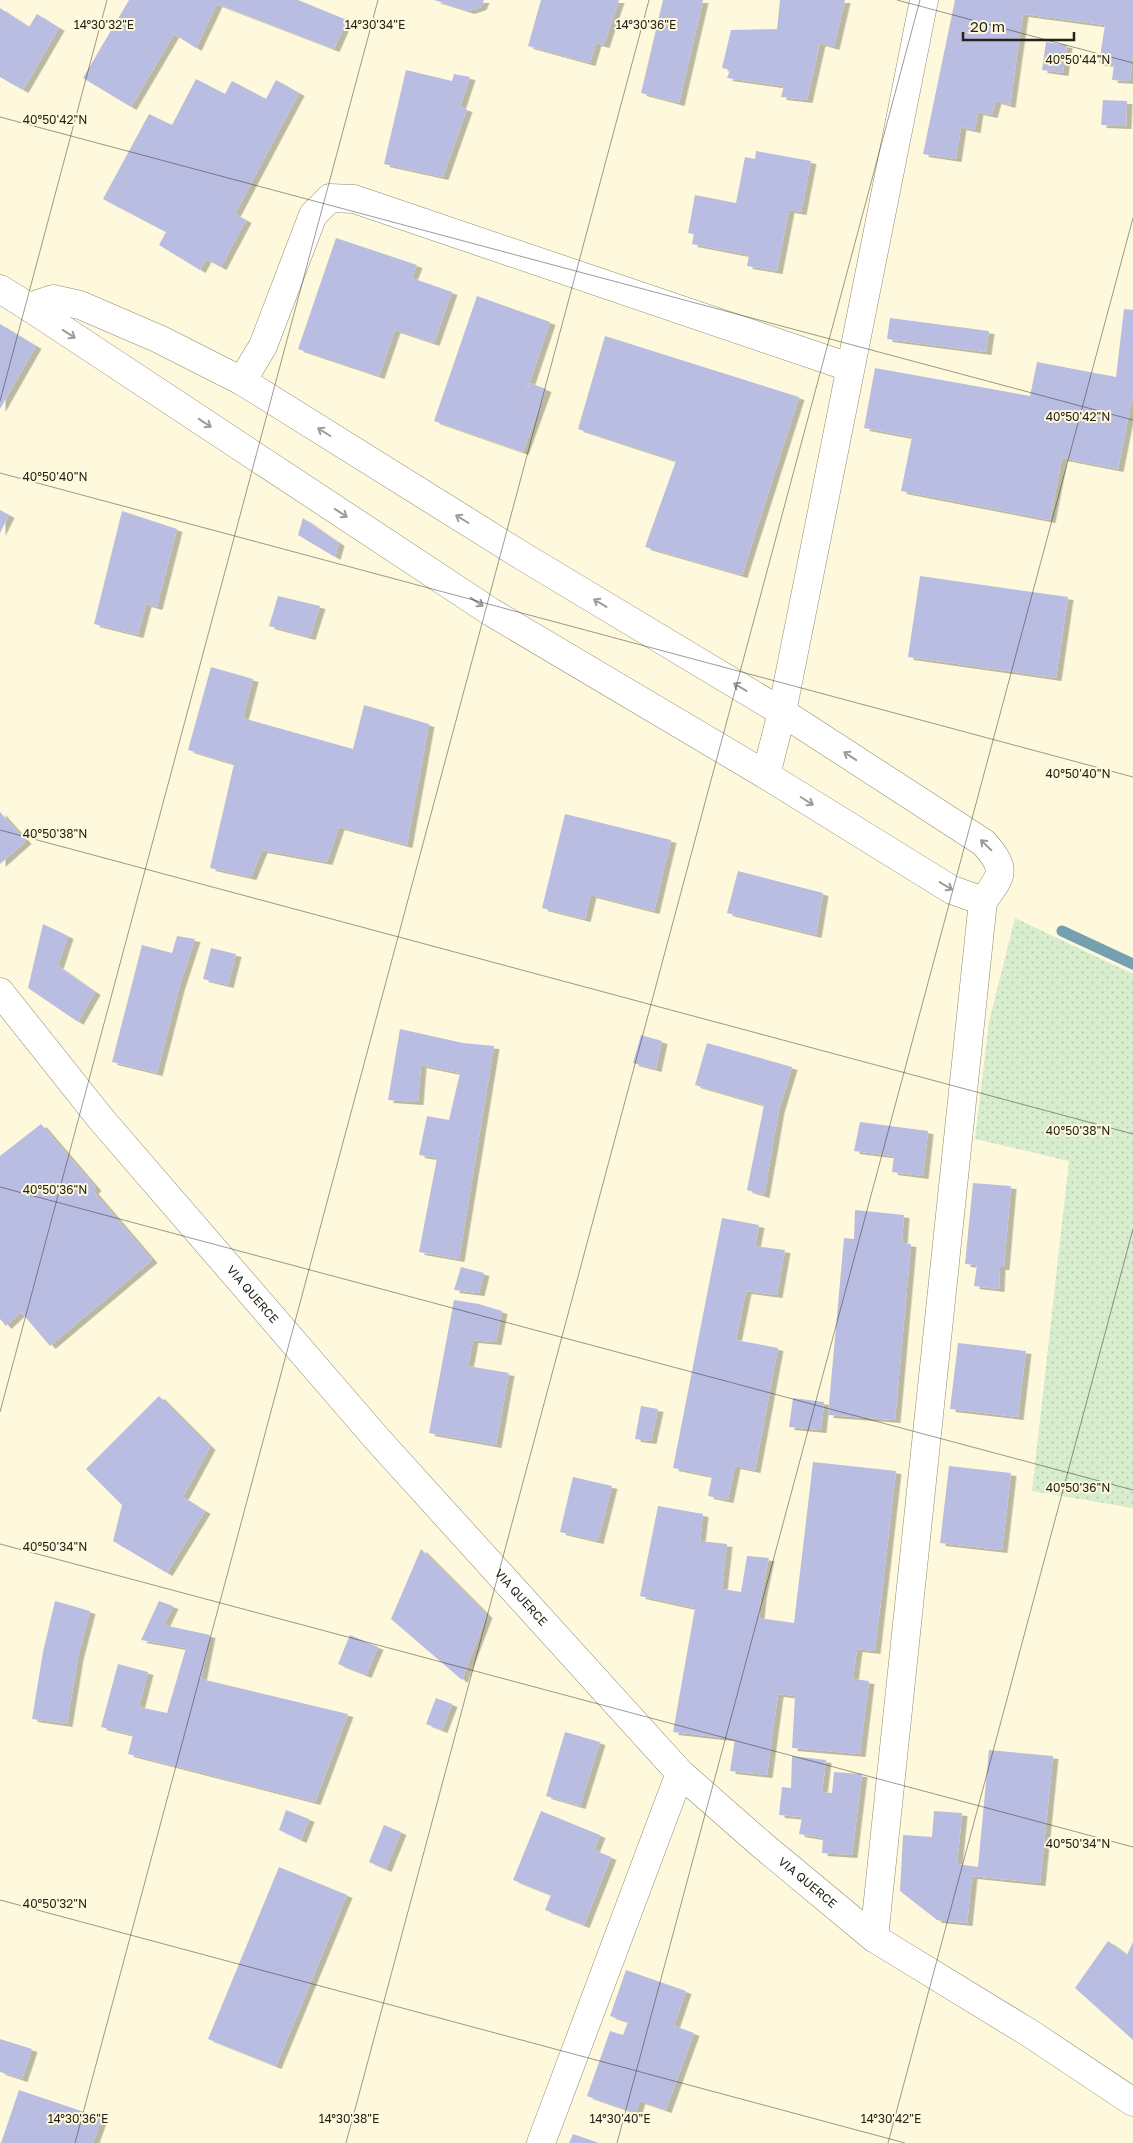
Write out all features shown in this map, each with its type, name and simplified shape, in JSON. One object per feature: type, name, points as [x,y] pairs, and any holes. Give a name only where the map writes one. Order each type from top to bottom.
[{"type":"street","points":[[766,775],[782,712],[924,0]]},
{"type":"street","points":[[242,381],[263,346],[313,215],[330,198],[354,199],[850,367]]},
{"type":"street","points":[[0,289],[491,612],[766,775],[952,890],[983,902]]},
{"type":"street","points":[[29,307],[53,299],[80,305],[159,339],[242,381],[524,558],[782,712],[984,843],[999,860],[999,879],[983,902],[874,1938]]},
{"type":"street","name":"VIA QUERCE","points":[[0,992],[101,1119],[378,1440],[680,1773],[762,1845],[874,1938],[1031,2034],[1133,2102]]},
{"type":"street","points":[[541,2143],[680,1773]]},
{"type":"green space","points":[[1015,918],[1133,974],[1133,1508],[1032,1491],[1069,1161],[975,1139],[989,1022]]},
{"type":"building","points":[[129,0],[298,0],[347,20],[334,49],[217,4],[196,48],[174,34],[131,107],[83,78]]},
{"type":"building","points":[[434,0],[484,0],[481,7],[469,11]]},
{"type":"building","points":[[541,0],[619,0],[604,45],[596,43],[590,63],[528,46]]},
{"type":"building","points":[[663,0],[703,0],[679,103],[641,93]]},
{"type":"building","points":[[780,0],[845,0],[834,47],[820,43],[807,100],[781,97],[784,86],[727,78],[730,70],[722,68],[731,30],[777,29]]},
{"type":"building","points":[[955,0],[1133,0],[1133,51],[1130,81],[1112,80],[1114,64],[1099,63],[1105,25],[1023,14],[1010,105],[996,101],[992,115],[978,112],[975,130],[961,127],[956,159],[923,154]]},
{"type":"building","points":[[0,8],[29,27],[37,14],[59,28],[23,90],[0,77]]},
{"type":"building","points":[[1046,42],[1067,45],[1063,73],[1042,70]]},
{"type":"building","points":[[406,70],[452,81],[454,74],[470,77],[460,107],[467,109],[443,177],[384,164]]},
{"type":"building","points":[[196,79],[225,94],[232,81],[266,99],[276,80],[299,93],[235,214],[246,220],[221,267],[206,259],[200,270],[159,245],[166,232],[103,199],[149,114],[172,125]]},
{"type":"building","points":[[1103,100],[1127,101],[1126,126],[1101,125]]},
{"type":"building","points":[[756,151],[811,161],[801,212],[789,210],[777,271],[747,266],[749,255],[692,244],[694,234],[688,233],[695,195],[736,203],[745,157],[755,159]]},
{"type":"building","points":[[336,238],[417,265],[412,278],[452,292],[434,343],[395,330],[379,376],[298,349]]},
{"type":"building","points":[[477,296],[550,322],[521,408],[530,383],[546,389],[523,452],[434,421]]},
{"type":"building","points":[[1124,309],[1133,310],[1133,394],[1118,469],[1062,458],[1050,520],[901,491],[912,437],[864,428],[875,368],[1030,396],[1037,362],[1116,377]]},
{"type":"building","points":[[890,318],[989,331],[986,352],[887,339]]},
{"type":"building","points":[[0,324],[36,346],[0,409]]},
{"type":"building","points":[[605,336],[799,397],[742,575],[645,547],[676,461],[578,429]]},
{"type":"building","points":[[0,510],[9,515],[0,533]]},
{"type":"building","points":[[122,511],[177,529],[157,607],[146,604],[138,635],[94,624]]},
{"type":"building","points":[[303,518],[339,543],[335,557],[298,535]]},
{"type":"building","points":[[920,576],[1068,597],[1056,678],[908,657]]},
{"type":"building","points":[[278,596],[320,606],[310,637],[269,626]]},
{"type":"building","points":[[211,667],[253,679],[243,718],[353,749],[364,705],[429,724],[407,845],[339,827],[327,862],[262,850],[251,877],[210,868],[234,764],[188,750]]},
{"type":"building","points":[[0,812],[26,841],[0,864]]},
{"type":"building","points":[[565,814],[671,840],[654,911],[591,895],[585,919],[542,908]]},
{"type":"building","points":[[738,871],[823,893],[816,935],[727,913]]},
{"type":"building","points":[[43,924],[68,936],[58,966],[95,992],[78,1022],[28,988]]},
{"type":"building","points":[[177,936],[195,939],[179,988],[157,1073],[112,1062],[142,945],[172,953]]},
{"type":"building","points":[[211,948],[236,954],[228,985],[203,979]]},
{"type":"building","points":[[400,1029],[463,1043],[494,1046],[459,1259],[419,1252],[437,1158],[419,1155],[427,1116],[449,1120],[460,1073],[421,1065],[418,1102],[388,1100]]},
{"type":"building","points":[[641,1035],[662,1041],[656,1069],[633,1063]]},
{"type":"building","points":[[707,1043],[792,1067],[779,1110],[764,1195],[747,1190],[764,1105],[695,1085]]},
{"type":"building","points":[[860,1122],[928,1131],[923,1176],[892,1172],[894,1156],[854,1151]]},
{"type":"building","points":[[41,1124],[96,1188],[93,1191],[152,1260],[50,1346],[21,1312],[6,1326],[0,1319],[0,1156]]},
{"type":"building","points":[[973,1183],[1011,1186],[1004,1267],[1000,1267],[999,1289],[974,1286],[977,1265],[965,1264]]},
{"type":"building","points":[[855,1210],[904,1215],[902,1243],[911,1244],[895,1420],[828,1415],[844,1238],[854,1239]]},
{"type":"building","points":[[722,1218],[759,1225],[755,1246],[785,1250],[777,1295],[746,1291],[736,1340],[778,1348],[755,1470],[735,1466],[728,1500],[708,1496],[712,1476],[673,1468]]},
{"type":"building","points":[[461,1267],[484,1273],[479,1293],[454,1290]]},
{"type":"building","points":[[454,1300],[479,1304],[502,1311],[496,1342],[473,1340],[468,1366],[509,1373],[496,1445],[429,1433]]},
{"type":"building","points":[[958,1343],[1026,1351],[1018,1417],[950,1409]]},
{"type":"building","points":[[159,1396],[210,1447],[183,1497],[205,1511],[167,1573],[113,1541],[122,1505],[86,1469]]},
{"type":"building","points":[[793,1398],[824,1402],[821,1430],[789,1427]]},
{"type":"building","points":[[641,1406],[658,1409],[651,1441],[635,1439]]},
{"type":"building","points":[[813,1462],[896,1471],[875,1651],[857,1649],[853,1679],[869,1681],[860,1754],[792,1748],[795,1696],[778,1694],[767,1775],[730,1771],[735,1739],[673,1732],[695,1608],[640,1596],[658,1506],[703,1514],[700,1541],[727,1544],[722,1589],[741,1592],[747,1556],[769,1558],[761,1596],[759,1618],[794,1623]]},
{"type":"building","points":[[949,1466],[1011,1473],[1002,1550],[940,1543]]},
{"type":"building","points":[[573,1477],[612,1486],[598,1541],[560,1532]]},
{"type":"building","points":[[421,1549],[487,1615],[462,1680],[391,1619]]},
{"type":"building","points":[[55,1601],[90,1611],[78,1657],[67,1724],[32,1719],[43,1652]]},
{"type":"building","points":[[159,1601],[173,1606],[164,1625],[210,1635],[201,1679],[348,1714],[315,1802],[128,1754],[133,1735],[101,1727],[118,1664],[148,1672],[139,1707],[167,1713],[186,1648],[141,1640]]},
{"type":"building","points":[[350,1635],[378,1647],[366,1675],[338,1664]]},
{"type":"building","points":[[436,1698],[452,1704],[442,1730],[426,1724]]},
{"type":"building","points":[[565,1732],[600,1742],[580,1806],[546,1796]]},
{"type":"building","points":[[989,1750],[1053,1756],[1040,1883],[972,1876],[967,1923],[937,1920],[900,1891],[903,1835],[932,1837],[934,1811],[962,1813],[957,1864],[978,1867]]},
{"type":"building","points":[[792,1756],[826,1760],[822,1792],[832,1793],[834,1772],[862,1774],[852,1855],[822,1853],[823,1838],[799,1834],[802,1817],[779,1815],[782,1787],[791,1788]]},
{"type":"building","points":[[286,1810],[309,1819],[301,1840],[279,1830]]},
{"type":"building","points":[[541,1811],[600,1835],[594,1850],[611,1857],[584,1925],[545,1910],[551,1895],[513,1880]]},
{"type":"building","points":[[384,1825],[401,1832],[386,1869],[369,1862]]},
{"type":"building","points":[[279,1867],[347,1895],[276,2066],[208,2039]]},
{"type":"building","points":[[1108,1941],[1127,1955],[1133,1942],[1133,2040],[1075,1988]]},
{"type":"building","points":[[626,1970],[686,1991],[674,2026],[694,2033],[666,2110],[640,2101],[636,2113],[587,2096],[610,2031],[623,2035],[628,2022],[610,2016]]},
{"type":"building","points":[[0,2039],[32,2049],[22,2079],[0,2072]]},
{"type":"building","points":[[19,2090],[102,2118],[93,2143],[1,2143]]},
{"type":"building","points":[[573,2134],[599,2143],[569,2143]]},
{"type":"waterway","points":[[1062,931],[1133,964]]}]
